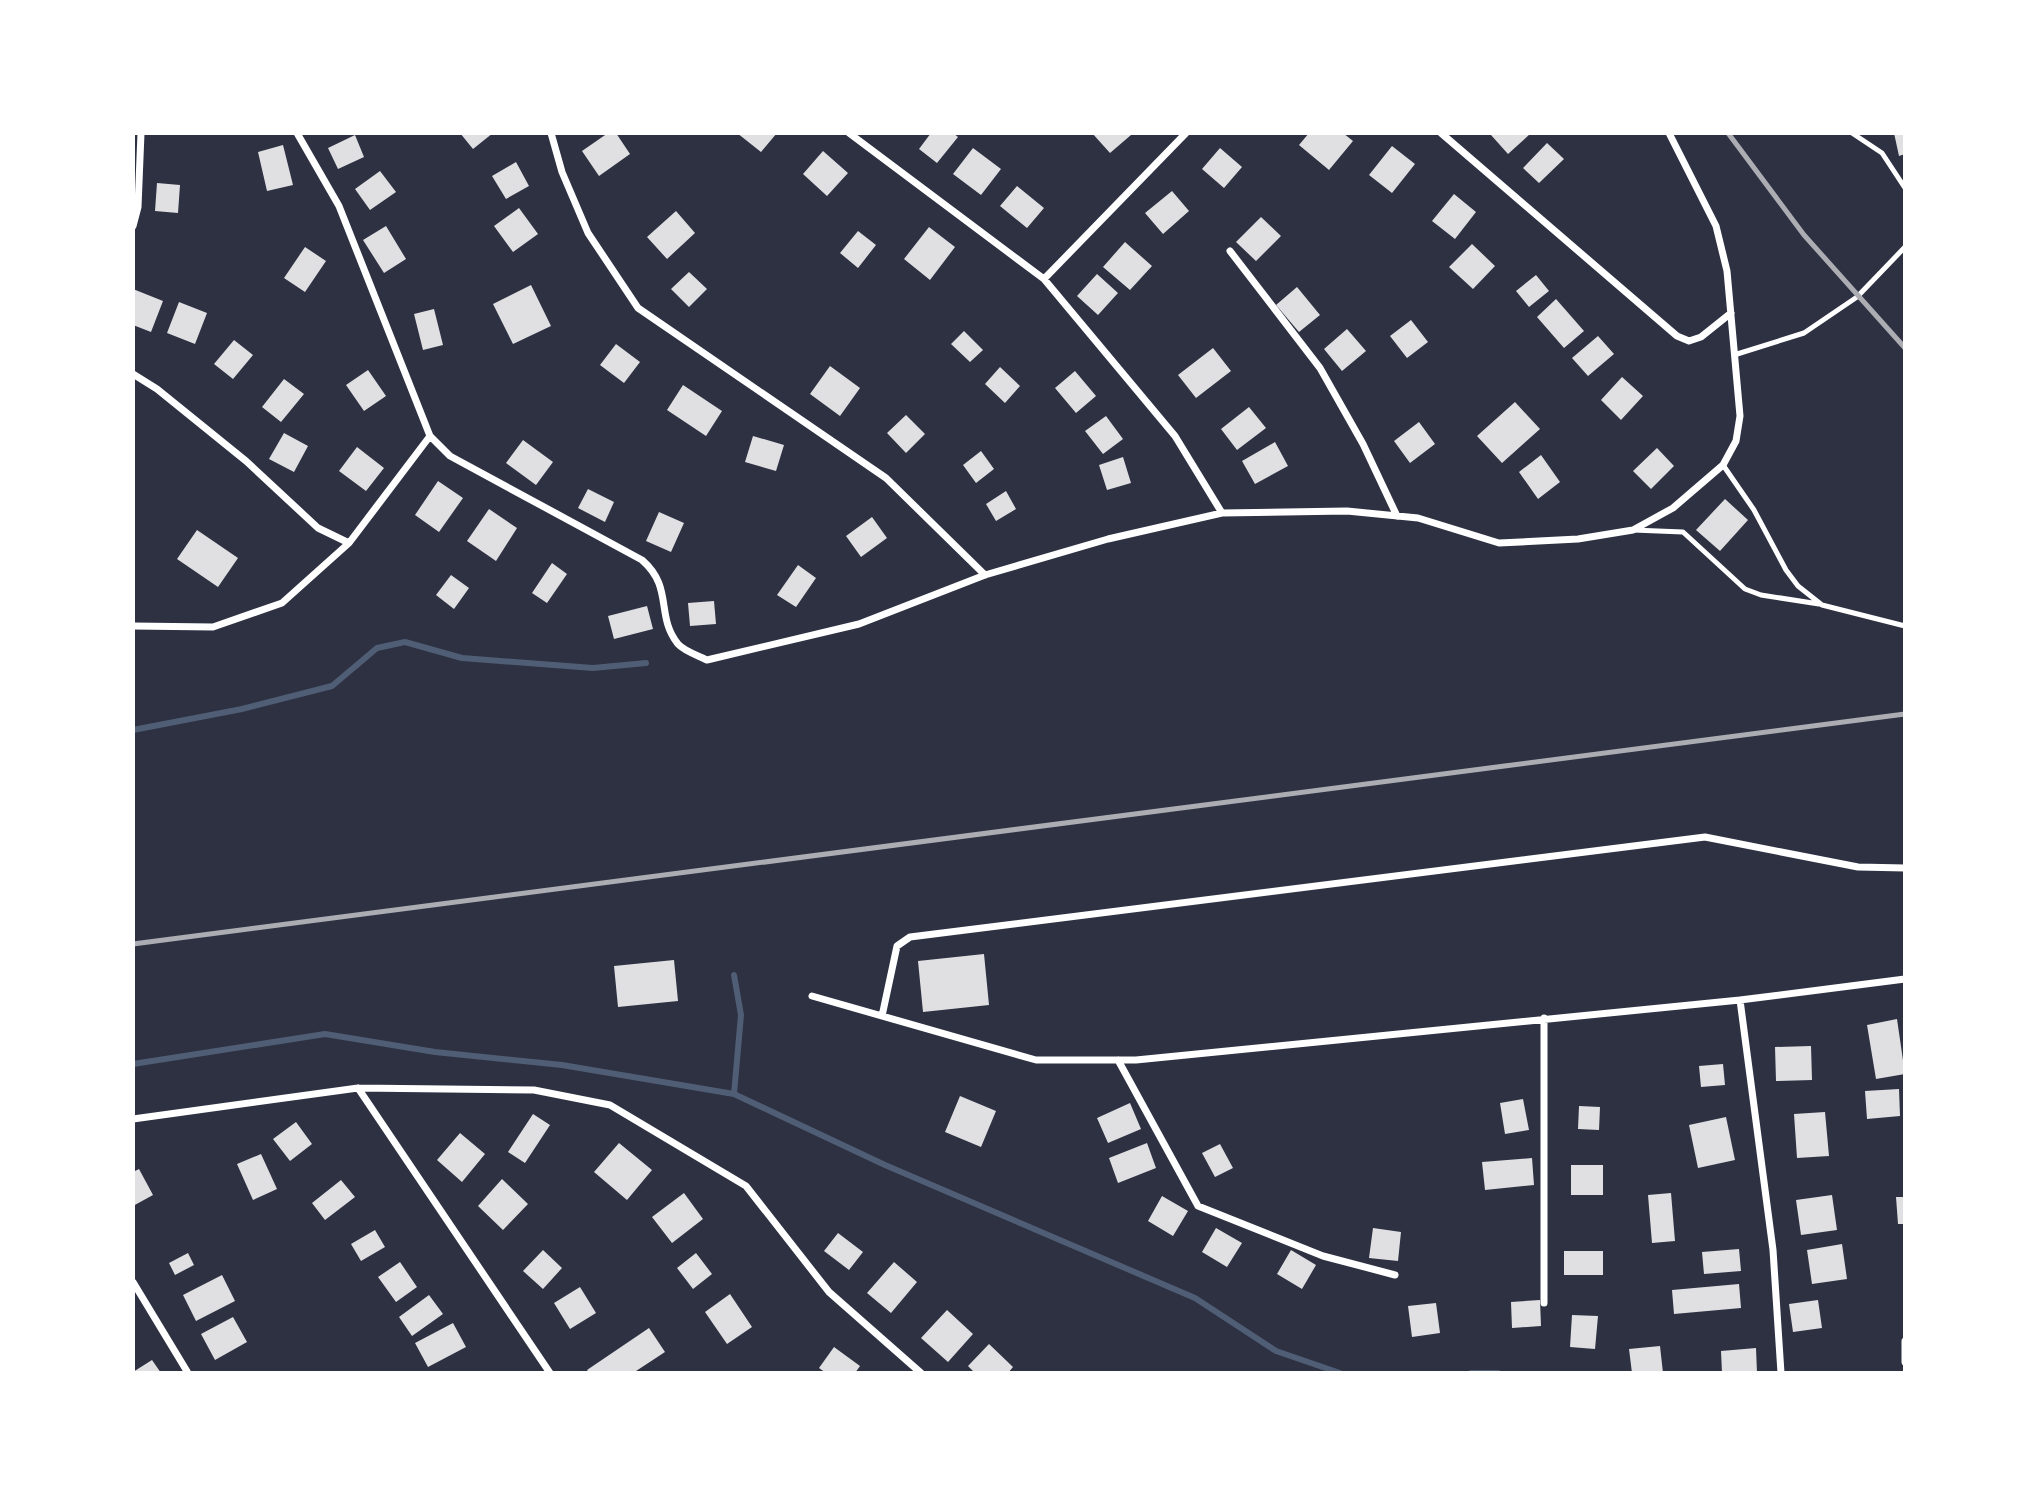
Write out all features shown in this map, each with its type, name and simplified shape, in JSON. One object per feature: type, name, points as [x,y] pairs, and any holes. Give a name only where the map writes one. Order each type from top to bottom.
[{"type":"street","points":[[133,226],[138,207],[141,133]]},
{"type":"street","points":[[297,133],[338,206],[430,436],[450,456],[642,560],[661,583],[668,625],[680,646],[707,660],[859,624],[985,575],[1108,539],[1222,513],[1348,511],[1418,518],[1500,543],[1578,540],[1633,530],[1673,508],[1723,464],[1736,441],[1740,416],[1727,271],[1716,226],[1669,133]]},
{"type":"street","points":[[551,133],[562,172],[588,233],[638,308],[886,478],[985,575]]},
{"type":"street","points":[[849,133],[1044,279],[1175,436],[1222,513]]},
{"type":"street","points":[[1044,279],[1186,133]]},
{"type":"street","points":[[1441,133],[1677,336],[1689,341],[1701,337],[1731,313]]},
{"type":"street","points":[[1230,251],[1320,368],[1363,444],[1397,516]]},
{"type":"street","points":[[133,374],[157,389],[246,461],[318,528],[349,543]]},
{"type":"street","points":[[133,626],[213,626],[282,603],[349,543],[430,436]]},
{"type":"street","points":[[882,1016],[898,946],[910,937],[1705,837],[1858,867],[1905,868]]},
{"type":"street","points":[[812,996],[1036,1060],[1118,1060],[1740,1000],[1905,979]]},
{"type":"street","points":[[1740,1000],[1773,1250],[1781,1373]]},
{"type":"street","points":[[1544,1018],[1544,1303]]},
{"type":"street","points":[[1118,1060],[1198,1206],[1323,1256],[1395,1275]]},
{"type":"street","points":[[358,1088],[550,1373]]},
{"type":"street","points":[[133,1119],[358,1088],[534,1090],[610,1105],[746,1186],[829,1292],[921,1373]]},
{"type":"street","points":[[133,1282],[188,1373]]},
{"type":"street","points":[[1905,1341],[1905,1362]]},
{"type":"lane","points":[[1852,133],[1882,153],[1905,188]]},
{"type":"lane","points":[[1734,355],[1804,333],[1857,297],[1905,247]]},
{"type":"lane","points":[[1723,464],[1754,510],[1786,570],[1798,586],[1822,605]]},
{"type":"lane","points":[[1633,530],[1683,532],[1745,589],[1761,595],[1822,605],[1905,626]]},
{"type":"building","points":[[460,133],[493,133],[473,149]]},
{"type":"building","points":[[608,133],[616,133],[630,154],[599,176],[582,151]]},
{"type":"building","points":[[737,133],[777,133],[761,152]]},
{"type":"building","points":[[931,133],[953,133],[958,137],[937,163],[919,149]]},
{"type":"building","points":[[1092,133],[1129,133],[1131,135],[1110,153]]},
{"type":"building","points":[[1309,133],[1343,133],[1353,141],[1329,170],[1299,145]]},
{"type":"building","points":[[1894,133],[1905,133],[1905,154],[1899,156]]},
{"type":"building","points":[[1530,134],[1508,154],[1491,135]]},
{"type":"building","points":[[355,135],[364,157],[338,169],[328,148]]},
{"type":"building","points":[[1547,143],[1564,159],[1539,183],[1523,168]]},
{"type":"building","points":[[283,145],[293,185],[267,191],[258,152]]},
{"type":"building","points":[[1392,146],[1415,164],[1392,193],[1369,175]]},
{"type":"building","points":[[973,148],[1001,169],[981,195],[953,174]]},
{"type":"building","points":[[1220,148],[1242,167],[1224,188],[1202,169]]},
{"type":"building","points":[[823,151],[848,173],[827,196],[803,174]]},
{"type":"building","points":[[516,162],[529,186],[506,199],[492,176]]},
{"type":"building","points":[[380,171],[396,192],[370,210],[355,189]]},
{"type":"building","points":[[157,183],[180,185],[178,213],[155,211]]},
{"type":"building","points":[[1017,186],[1044,208],[1027,228],[1000,206]]},
{"type":"building","points":[[1172,191],[1189,211],[1163,234],[1145,213]]},
{"type":"building","points":[[1454,194],[1476,212],[1455,239],[1432,221]]},
{"type":"building","points":[[519,208],[538,234],[513,252],[494,226]]},
{"type":"building","points":[[676,211],[695,233],[667,259],[647,237]]},
{"type":"building","points":[[1261,217],[1281,236],[1256,261],[1236,242]]},
{"type":"building","points":[[386,226],[406,259],[384,273],[363,240]]},
{"type":"building","points":[[929,227],[955,247],[930,280],[904,259]]},
{"type":"building","points":[[858,231],[876,245],[858,268],[840,253]]},
{"type":"building","points":[[1125,242],[1152,266],[1130,290],[1103,267]]},
{"type":"building","points":[[1472,244],[1495,266],[1473,289],[1449,267]]},
{"type":"building","points":[[305,247],[326,261],[305,292],[284,278]]},
{"type":"building","points":[[689,272],[707,289],[689,307],[671,289]]},
{"type":"building","points":[[1097,274],[1118,293],[1098,315],[1077,296]]},
{"type":"building","points":[[1536,275],[1549,291],[1529,307],[1516,291]]},
{"type":"building","points":[[531,285],[551,326],[513,344],[493,304]]},
{"type":"building","points":[[1297,287],[1320,315],[1299,332],[1276,305]]},
{"type":"building","points":[[133,289],[163,301],[151,332],[133,325]]},
{"type":"building","points":[[1556,299],[1584,331],[1564,348],[1537,317]]},
{"type":"building","points":[[179,302],[207,313],[195,344],[167,333]]},
{"type":"building","points":[[434,309],[443,345],[423,350],[414,314]]},
{"type":"building","points":[[1411,320],[1428,342],[1407,358],[1390,336]]},
{"type":"building","points":[[1347,329],[1366,351],[1342,371],[1324,349]]},
{"type":"building","points":[[964,331],[983,350],[970,362],[951,344]]},
{"type":"building","points":[[1598,336],[1614,354],[1588,376],[1572,358]]},
{"type":"building","points":[[234,340],[253,355],[233,379],[214,364]]},
{"type":"building","points":[[616,344],[640,362],[624,383],[600,365]]},
{"type":"building","points":[[1213,348],[1231,371],[1196,398],[1178,375]]},
{"type":"building","points":[[830,366],[860,388],[840,416],[810,394]]},
{"type":"building","points":[[1000,367],[1020,386],[1005,403],[985,384]]},
{"type":"building","points":[[368,370],[386,396],[364,411],[346,385]]},
{"type":"building","points":[[1075,371],[1096,396],[1076,413],[1055,388]]},
{"type":"building","points":[[1622,377],[1643,396],[1621,420],[1601,400]]},
{"type":"building","points":[[284,379],[304,394],[281,422],[262,407]]},
{"type":"building","points":[[683,385],[722,411],[706,436],[667,410]]},
{"type":"building","points":[[1515,402],[1540,429],[1502,463],[1477,436]]},
{"type":"building","points":[[1249,407],[1266,428],[1237,450],[1221,429]]},
{"type":"building","points":[[906,415],[925,434],[906,453],[887,433]]},
{"type":"building","points":[[1106,416],[1123,439],[1103,454],[1085,431]]},
{"type":"building","points":[[1419,422],[1435,444],[1410,463],[1394,441]]},
{"type":"building","points":[[284,433],[308,446],[294,472],[269,459]]},
{"type":"building","points":[[753,436],[784,445],[776,471],[745,462]]},
{"type":"building","points":[[523,440],[553,462],[536,485],[506,463]]},
{"type":"building","points":[[1275,442],[1288,466],[1255,484],[1242,461]]},
{"type":"building","points":[[357,447],[384,468],[366,491],[339,471]]},
{"type":"building","points":[[1657,448],[1674,466],[1651,489],[1633,471]]},
{"type":"building","points":[[981,451],[994,469],[976,483],[963,465]]},
{"type":"building","points":[[1541,455],[1560,482],[1538,499],[1519,472]]},
{"type":"building","points":[[1123,457],[1131,483],[1107,490],[1099,465]]},
{"type":"building","points":[[438,481],[463,498],[439,532],[415,515]]},
{"type":"building","points":[[588,489],[614,502],[605,522],[578,508]]},
{"type":"building","points":[[1006,491],[1016,509],[996,521],[986,504]]},
{"type":"building","points":[[1725,499],[1748,520],[1720,551],[1696,530]]},
{"type":"building","points":[[489,509],[517,528],[496,561],[467,541]]},
{"type":"building","points":[[659,512],[684,523],[671,552],[646,541]]},
{"type":"building","points":[[872,517],[887,538],[861,557],[846,536]]},
{"type":"building","points":[[197,530],[238,558],[218,587],[177,559]]},
{"type":"building","points":[[552,563],[567,574],[547,603],[532,593]]},
{"type":"building","points":[[798,565],[816,578],[796,607],[777,595]]},
{"type":"building","points":[[451,575],[469,588],[454,609],[436,595]]},
{"type":"building","points":[[714,601],[716,624],[690,626],[688,603]]},
{"type":"building","points":[[647,606],[653,629],[614,639],[608,616]]},
{"type":"building","points":[[984,954],[989,1005],[923,1012],[918,961]]},
{"type":"building","points":[[674,960],[678,1001],[618,1007],[614,966]]},
{"type":"building","points":[[1897,1019],[1905,1074],[1876,1079],[1867,1025]]},
{"type":"building","points":[[1811,1046],[1812,1080],[1776,1081],[1775,1047]]},
{"type":"building","points":[[1723,1064],[1725,1085],[1701,1087],[1699,1066]]},
{"type":"building","points":[[1899,1089],[1900,1116],[1867,1119],[1865,1091]]},
{"type":"building","points":[[960,1096],[996,1111],[981,1147],[945,1132]]},
{"type":"building","points":[[1523,1099],[1529,1130],[1505,1134],[1500,1103]]},
{"type":"building","points":[[1130,1103],[1141,1129],[1108,1143],[1097,1118]]},
{"type":"building","points":[[1579,1106],[1600,1107],[1599,1130],[1578,1129]]},
{"type":"building","points":[[1825,1112],[1829,1156],[1797,1158],[1794,1114]]},
{"type":"building","points":[[533,1114],[550,1125],[525,1163],[508,1152]]},
{"type":"building","points":[[1726,1117],[1735,1160],[1698,1168],[1689,1125]]},
{"type":"building","points":[[296,1122],[312,1144],[290,1161],[273,1139]]},
{"type":"building","points":[[460,1133],[485,1154],[462,1182],[437,1160]]},
{"type":"building","points":[[619,1143],[652,1170],[627,1200],[594,1172]]},
{"type":"building","points":[[1147,1143],[1156,1168],[1118,1183],[1109,1158]]},
{"type":"building","points":[[1220,1144],[1233,1168],[1215,1177],[1202,1153]]},
{"type":"building","points":[[261,1154],[277,1189],[253,1200],[237,1164]]},
{"type":"building","points":[[1532,1158],[1534,1185],[1485,1190],[1482,1162]]},
{"type":"building","points":[[1571,1165],[1603,1165],[1603,1195],[1571,1195]]},
{"type":"building","points":[[139,1169],[153,1195],[133,1206],[133,1172]]},
{"type":"building","points":[[502,1179],[528,1204],[503,1230],[478,1206]]},
{"type":"building","points":[[341,1180],[355,1197],[325,1220],[312,1203]]},
{"type":"building","points":[[684,1193],[703,1219],[672,1243],[652,1217]]},
{"type":"building","points":[[1671,1193],[1675,1241],[1652,1243],[1648,1195]]},
{"type":"building","points":[[1832,1195],[1837,1230],[1801,1235],[1796,1200]]},
{"type":"building","points":[[1162,1196],[1188,1211],[1173,1236],[1148,1221]]},
{"type":"building","points":[[1896,1197],[1905,1197],[1905,1224],[1898,1224]]},
{"type":"building","points":[[1216,1228],[1242,1243],[1227,1267],[1202,1252]]},
{"type":"building","points":[[1373,1228],[1401,1232],[1398,1261],[1369,1258]]},
{"type":"building","points":[[375,1230],[385,1247],[361,1261],[351,1244]]},
{"type":"building","points":[[838,1233],[863,1252],[849,1270],[824,1251]]},
{"type":"building","points":[[1842,1244],[1847,1279],[1812,1284],[1807,1250]]},
{"type":"building","points":[[1739,1249],[1741,1271],[1704,1274],[1702,1252]]},
{"type":"building","points":[[543,1250],[562,1268],[543,1289],[523,1271]]},
{"type":"building","points":[[1291,1250],[1316,1265],[1302,1289],[1277,1274]]},
{"type":"building","points":[[1564,1251],[1603,1251],[1603,1275],[1564,1275]]},
{"type":"building","points":[[188,1253],[194,1265],[175,1275],[169,1263]]},
{"type":"building","points":[[696,1253],[712,1274],[693,1289],[677,1268]]},
{"type":"building","points":[[400,1262],[417,1287],[396,1302],[378,1277]]},
{"type":"building","points":[[894,1262],[917,1282],[891,1313],[867,1293]]},
{"type":"building","points":[[222,1275],[235,1301],[196,1321],[183,1295]]},
{"type":"building","points":[[1739,1284],[1741,1308],[1674,1314],[1672,1290]]},
{"type":"building","points":[[580,1287],[596,1313],[570,1329],[554,1303]]},
{"type":"building","points":[[730,1294],[752,1327],[727,1344],[705,1312]]},
{"type":"building","points":[[429,1295],[443,1314],[412,1336],[399,1317]]},
{"type":"building","points":[[1540,1300],[1541,1326],[1512,1328],[1511,1302]]},
{"type":"building","points":[[1818,1300],[1822,1328],[1793,1332],[1789,1304]]},
{"type":"building","points":[[1436,1303],[1440,1333],[1412,1337],[1408,1306]]},
{"type":"building","points":[[947,1310],[973,1334],[948,1362],[921,1338]]},
{"type":"building","points":[[1572,1315],[1598,1316],[1595,1349],[1570,1347]]},
{"type":"building","points":[[233,1317],[247,1342],[215,1360],[201,1334]]},
{"type":"building","points":[[453,1323],[466,1347],[428,1367],[415,1343]]},
{"type":"building","points":[[649,1328],[665,1352],[633,1373],[589,1373],[587,1370]]},
{"type":"building","points":[[989,1344],[1013,1367],[1008,1373],[975,1373],[968,1366]]},
{"type":"building","points":[[1660,1346],[1663,1373],[1632,1373],[1629,1349]]},
{"type":"building","points":[[834,1347],[860,1366],[855,1373],[826,1373],[819,1368]]},
{"type":"building","points":[[1756,1348],[1757,1373],[1722,1373],[1721,1351]]},
{"type":"building","points":[[152,1360],[161,1373],[133,1373],[133,1372]]},
{"type":"waterway","points":[[133,730],[242,709],[332,686],[377,648],[405,642],[462,658],[593,668],[646,663]]},
{"type":"waterway","points":[[734,975],[741,1015],[734,1094]]},
{"type":"waterway","points":[[133,1064],[325,1034],[435,1052],[562,1065],[734,1094],[885,1165],[1195,1298],[1276,1351],[1340,1373]]},
{"type":"waterway","points":[[1471,1373],[1498,1373]]},
{"type":"railway","points":[[1728,133],[1804,235],[1905,348]]},
{"type":"railway","points":[[133,944],[1905,714]]}]
